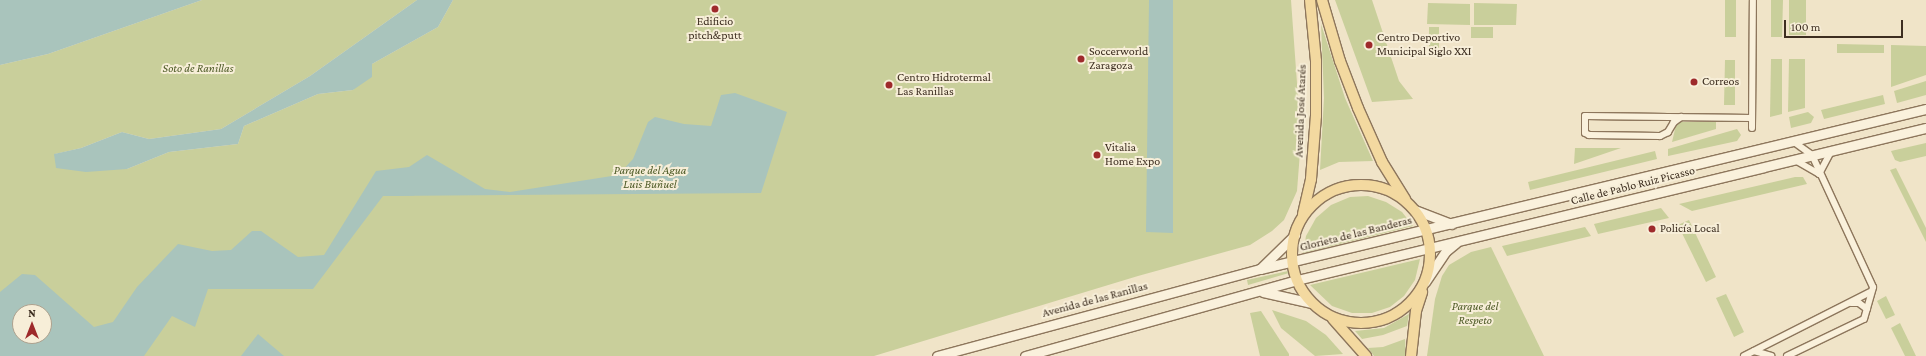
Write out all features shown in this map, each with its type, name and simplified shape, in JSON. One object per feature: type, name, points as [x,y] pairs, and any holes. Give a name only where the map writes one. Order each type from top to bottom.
[{"type":"main road","name":"Avenida José Atarés","points":[[1300,222],[1311,179],[1316,116],[1316,62],[1310,0]]},
{"type":"main road","points":[[1322,0],[1340,61],[1358,108],[1382,162],[1407,203]]},
{"type":"main road","name":"Calle de Pablo Ruiz Picasso","points":[[1426,230],[1453,225],[1926,110]]},
{"type":"main road","name":"Calle de Pablo Ruiz Picasso","points":[[1430,248],[1926,128]]},
{"type":"main road","name":"Glorieta de las Banderas","points":[[1347,187],[1377,187],[1407,203],[1415,210],[1426,230],[1430,248],[1430,265],[1425,282],[1407,306],[1381,321],[1351,322],[1330,316],[1312,303],[1297,280],[1293,263],[1295,235],[1300,222],[1320,199],[1347,187]]},
{"type":"main road","points":[[1415,210],[1453,225]]},
{"type":"main road","name":"Glorieta de las Banderas","points":[[1293,263],[1426,230]]},
{"type":"main road","name":"Avenida de las Ranillas","points":[[1260,269],[1295,235]]},
{"type":"main road","name":"Calle de Pablo Ruiz Picasso","points":[[1425,282],[1446,251],[1459,240]]},
{"type":"main road","points":[[1025,356],[1297,280],[1430,248]]},
{"type":"main road","name":"Avenida de las Ranillas","points":[[937,356],[1260,269],[1293,263]]},
{"type":"main road","points":[[1411,356],[1416,311],[1425,282]]},
{"type":"main road","points":[[1258,291],[1312,303]]},
{"type":"main road","points":[[1330,316],[1366,356]]},
{"type":"street","points":[[1752,128],[1753,0]]},
{"type":"street","points":[[1681,117],[1674,122],[1666,133],[1652,136],[1589,135],[1585,133],[1585,116],[1660,116],[1752,118]]},
{"type":"street","points":[[1660,116],[1667,122],[1666,133]]},
{"type":"street","points":[[1787,356],[1864,319],[1872,284],[1819,174],[1812,155],[1794,142]]},
{"type":"street","points":[[1819,174],[1831,150]]},
{"type":"street","points":[[1795,160],[1819,174]]},
{"type":"street","points":[[1744,356],[1870,292]]},
{"type":"street","points":[[1848,303],[1859,303],[1867,309]]},
{"type":"street","points":[[1754,351],[1771,355],[1771,346],[1777,339]]},
{"type":"green space","name":"Parque del Agua Luis Buñuel","points":[[202,0],[417,0],[310,76],[221,129],[149,139],[122,132],[81,148],[55,154],[127,169],[169,152],[238,144],[244,126],[318,94],[353,90],[372,64],[438,27],[453,0],[1291,0],[1301,139],[1297,191],[1284,220],[1272,231],[1250,245],[1138,276],[874,356],[0,356],[0,65],[48,54]]},
{"type":"green space","name":"Centro Deportivo Municipal Siglo XXI","points":[[1335,0],[1372,0],[1399,81],[1413,99],[1372,102]]},
{"type":"green space","points":[[1725,0],[1736,0],[1736,37],[1725,37]]},
{"type":"green space","points":[[1771,0],[1783,0],[1782,37],[1771,37]]},
{"type":"green space","points":[[1789,0],[1806,0],[1806,35],[1789,35]]},
{"type":"green space","points":[[1428,3],[1470,4],[1470,25],[1427,24]]},
{"type":"green space","points":[[1474,3],[1517,4],[1516,25],[1474,25]]},
{"type":"green space","points":[[1321,24],[1345,98],[1373,161],[1339,162],[1320,170],[1324,98]]},
{"type":"green space","points":[[1429,27],[1439,27],[1439,48],[1429,48]]},
{"type":"green space","points":[[1471,27],[1493,27],[1493,38],[1471,38]]},
{"type":"green space","points":[[1837,44],[1884,45],[1884,53],[1837,53]]},
{"type":"green space","points":[[1891,45],[1926,46],[1926,75],[1891,87]]},
{"type":"green space","points":[[1771,59],[1782,59],[1782,114],[1770,117]]},
{"type":"green space","points":[[1789,59],[1805,59],[1805,108],[1788,112]]},
{"type":"green space","points":[[1725,60],[1735,60],[1735,105],[1724,105]]},
{"type":"green space","points":[[1926,81],[1926,95],[1897,103],[1894,91]]},
{"type":"green space","points":[[1883,95],[1885,104],[1824,119],[1821,110]]},
{"type":"green space","points":[[1808,112],[1814,117],[1811,123],[1791,128],[1789,117]]},
{"type":"green space","points":[[1681,122],[1716,122],[1716,129],[1672,142],[1676,125]]},
{"type":"green space","points":[[1737,129],[1741,135],[1737,141],[1668,156],[1668,149]]},
{"type":"green space","points":[[1926,143],[1926,156],[1900,162],[1895,160],[1891,151]]},
{"type":"green space","points":[[1575,148],[1621,148],[1574,164]]},
{"type":"green space","points":[[1655,151],[1657,159],[1530,190],[1528,182]]},
{"type":"green space","points":[[1896,168],[1926,228],[1926,242],[1890,170]]},
{"type":"green space","points":[[1795,177],[1803,177],[1807,184],[1692,211],[1679,204]]},
{"type":"green space","points":[[1368,196],[1386,202],[1402,212],[1413,226],[1303,253],[1306,236],[1316,218],[1331,205],[1350,197]]},
{"type":"green space","points":[[1661,208],[1669,218],[1598,234],[1594,224]]},
{"type":"green space","points":[[1689,220],[1716,277],[1706,282],[1678,225]]},
{"type":"green space","points":[[1585,227],[1591,236],[1507,256],[1502,246]]},
{"type":"green space","name":"Parque del Respeto","points":[[1491,247],[1544,356],[1427,356],[1435,299],[1442,276],[1449,265],[1471,252]]},
{"type":"green space","points":[[1420,259],[1415,280],[1404,296],[1390,307],[1372,313],[1352,313],[1332,306],[1310,285]]},
{"type":"green space","points":[[1288,271],[1289,273],[1248,285],[1247,280]]},
{"type":"green space","points":[[1726,294],[1744,332],[1734,337],[1716,298]]},
{"type":"green space","points":[[1886,296],[1895,315],[1886,319],[1877,301]]},
{"type":"green space","points":[[1272,310],[1306,321],[1326,335],[1343,354],[1315,356],[1281,328]]},
{"type":"green space","points":[[1261,311],[1289,356],[1260,356],[1250,313]]},
{"type":"green space","points":[[1409,314],[1407,326],[1383,335],[1362,339],[1355,331],[1384,328]]},
{"type":"green space","points":[[1900,323],[1916,356],[1905,356],[1891,328]]},
{"type":"green space","points":[[1405,339],[1406,356],[1374,356],[1368,348],[1383,347]]},
{"type":"water","points":[[0,0],[202,0],[48,54],[0,65]]},
{"type":"water","points":[[417,0],[453,0],[438,27],[372,64],[372,77],[353,90],[318,94],[244,126],[238,144],[169,152],[127,169],[86,172],[56,168],[54,154],[81,148],[122,132],[149,139],[221,129],[310,76]]},
{"type":"water","points":[[1149,0],[1173,0],[1173,233],[1146,232]]},
{"type":"water","points":[[735,93],[787,112],[761,193],[383,196],[313,289],[208,289],[195,327],[172,316],[144,356],[0,356],[0,292],[22,274],[35,275],[94,327],[113,322],[137,287],[178,244],[212,251],[231,250],[252,231],[261,231],[298,257],[324,255],[376,171],[409,167],[427,155],[485,189],[510,192],[618,175],[633,159],[648,122],[655,117],[684,124],[711,126],[721,95]]},
{"type":"water","points":[[258,334],[284,356],[241,356]]},
{"type":"place","name":"Edificio pitch&putt","points":[[715,9]]},
{"type":"place","name":"Centro Deportivo Municipal Siglo XXI","points":[[1369,45]]},
{"type":"place","name":"Soccerworld Zaragoza","points":[[1081,59]]},
{"type":"place","name":"Correos","points":[[1694,82]]},
{"type":"place","name":"Centro Hidrotermal Las Ranillas","points":[[889,85]]},
{"type":"place","name":"Vitalia Home Expo","points":[[1097,155]]},
{"type":"place","name":"Policía Local","points":[[1652,229]]},
{"type":"park label","name":"Soto de Ranillas","points":[[198,69]]}]
